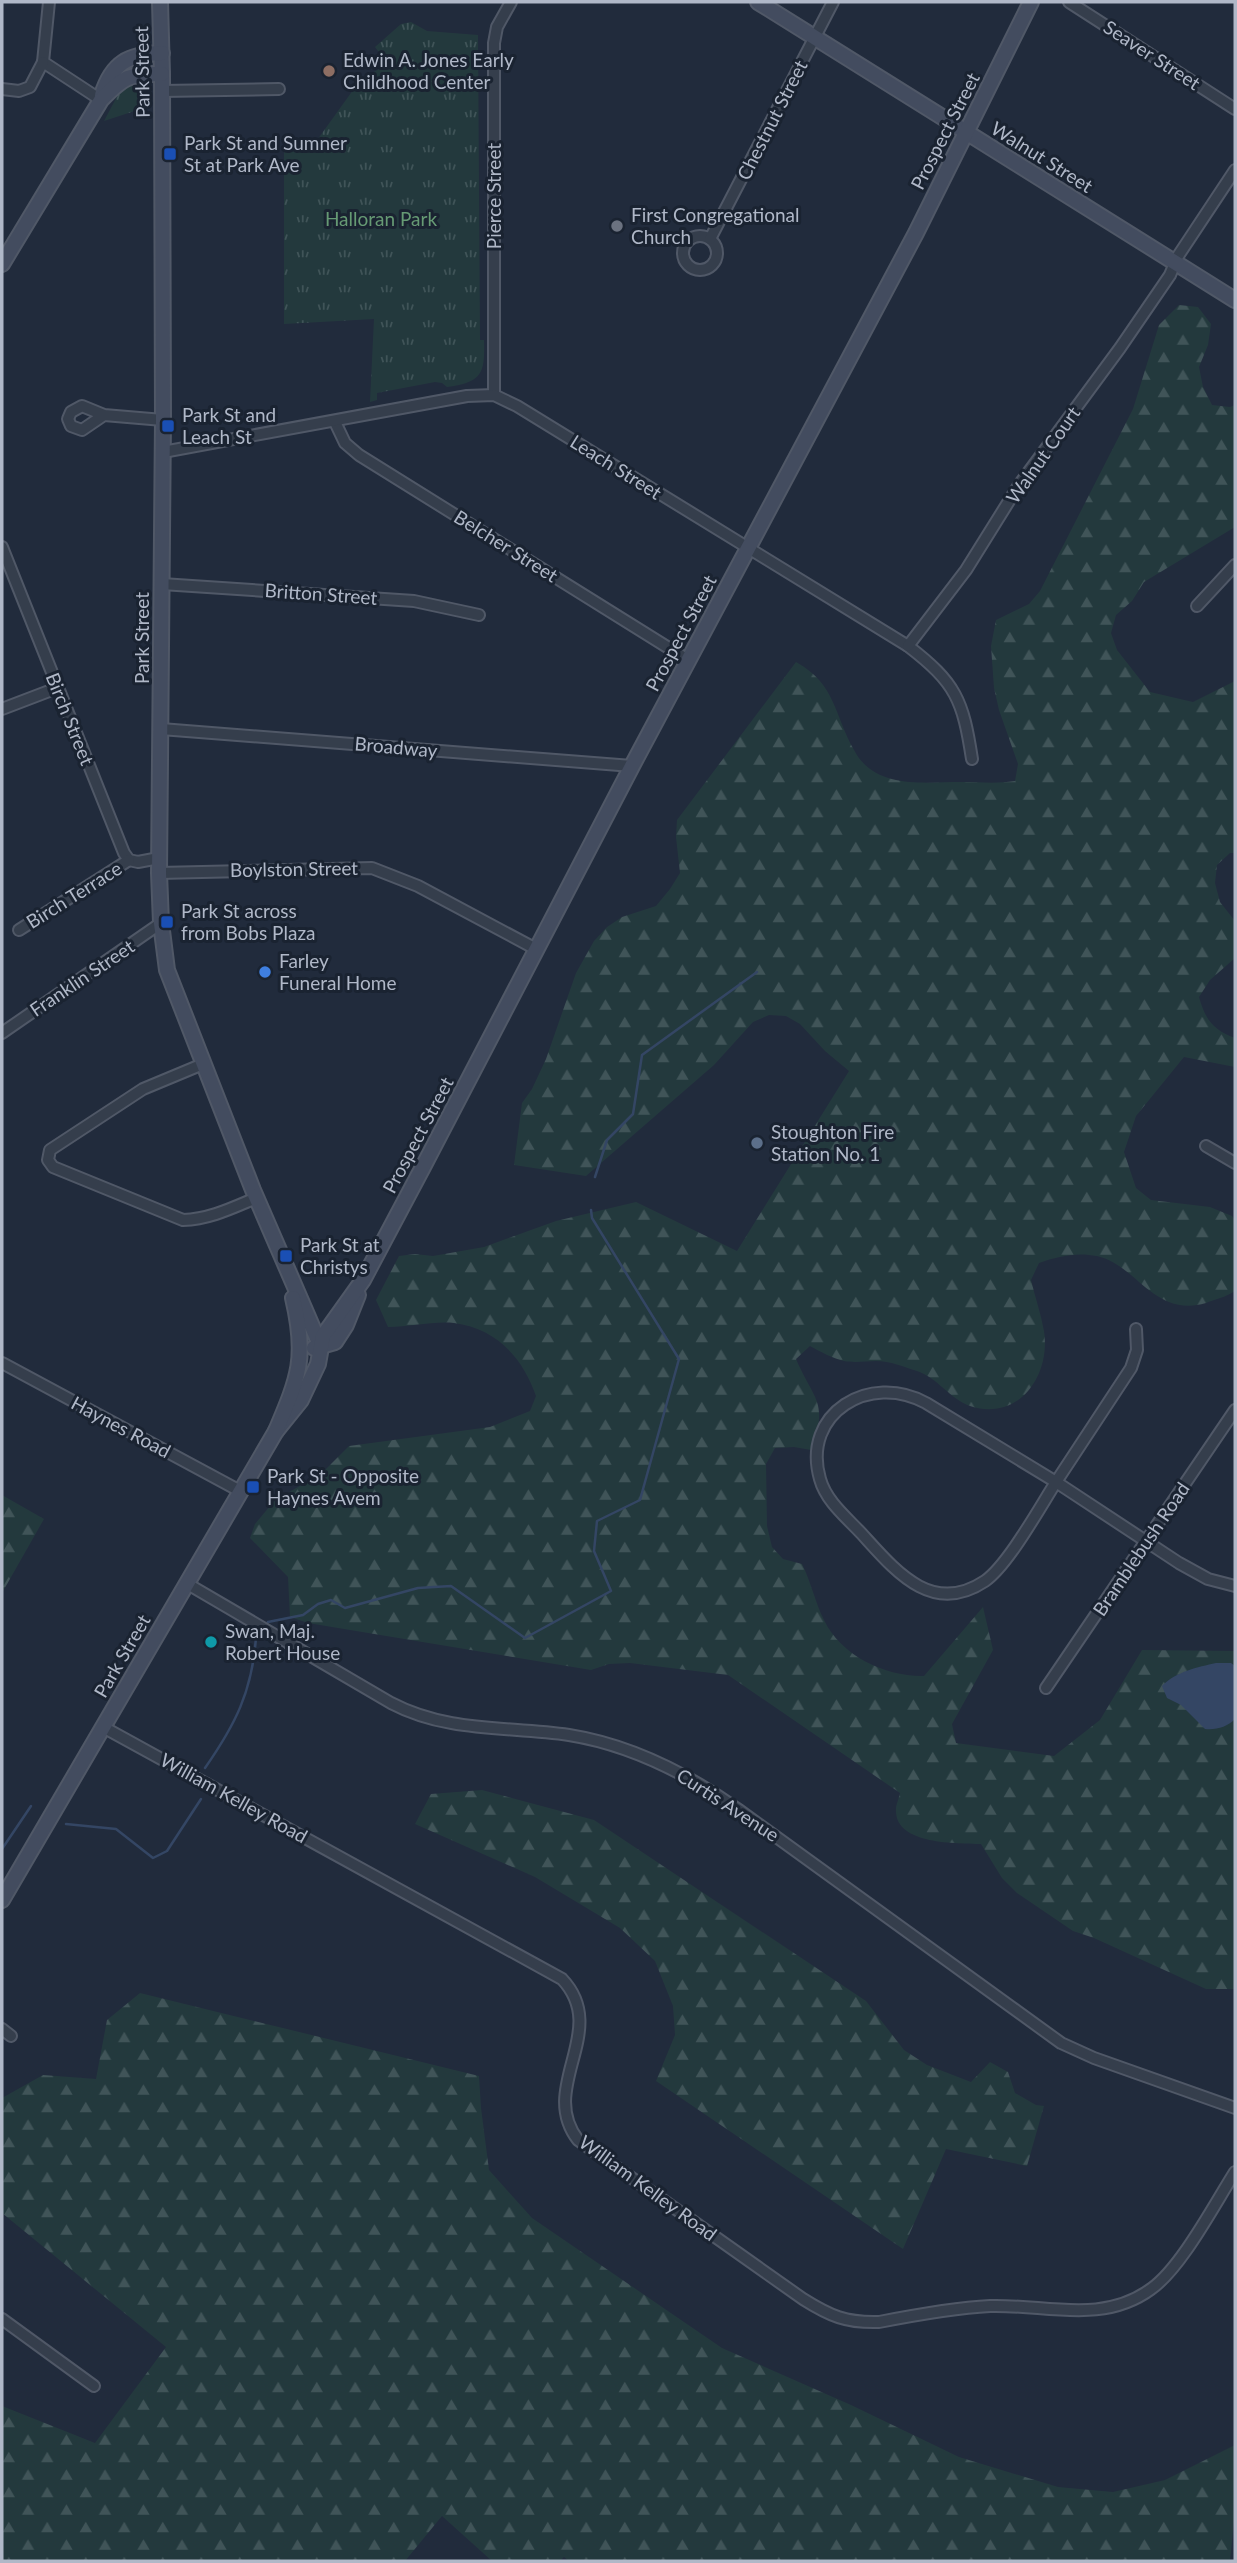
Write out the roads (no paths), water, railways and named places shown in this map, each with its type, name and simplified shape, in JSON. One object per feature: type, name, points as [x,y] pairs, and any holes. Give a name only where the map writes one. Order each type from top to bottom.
[{"type":"main road","name":"Park Street","points":[[2,1900],[240,1491],[276,1431],[301,1400],[318,1364],[321,1335],[306,1311],[279,1253],[203,1064],[167,970],[161,923],[159,866],[163,420],[160,2]]},
{"type":"main road","name":"Walnut Street","points":[[758,2],[1235,300]]},
{"type":"main road","name":"Prospect Street","points":[[363,1280],[356,1301],[335,1342],[321,1335],[363,1280],[632,766],[916,233],[1031,2]]},
{"type":"main road","points":[[101,100],[108,77],[120,65],[139,55],[162,53]]},
{"type":"main road","points":[[2,264],[101,100],[118,82],[129,76],[162,74]]},
{"type":"main road","name":"Park Street","points":[[276,1431],[295,1383],[301,1348],[292,1294],[279,1253]]},
{"type":"main road","name":"Park Street","points":[[306,1311],[321,1335]]},
{"type":"main road","points":[[301,1348],[321,1335]]},
{"type":"street","points":[[2,89],[24,90],[30,87],[43,62],[49,2]]},
{"type":"street","name":"Pierce Street","points":[[494,395],[494,43],[497,27],[511,2]]},
{"type":"street","name":"Chestnut Street","points":[[710,239],[833,2]]},
{"type":"street","name":"Seaver Street","points":[[1069,2],[1235,109]]},
{"type":"street","points":[[43,62],[101,100]]},
{"type":"street","points":[[162,91],[279,89]]},
{"type":"street","name":"Walnut Court","points":[[908,646],[966,570],[1019,485],[1120,348],[1170,275],[1235,170]]},
{"type":"street","points":[[163,452],[467,396],[494,395]]},
{"type":"street","name":"Leach Street","points":[[494,395],[517,406],[908,646],[937,669],[951,687],[960,705],[972,759]]},
{"type":"street","points":[[104,415],[163,420]]},
{"type":"street","name":"Belcher Street","points":[[335,422],[341,438],[359,454],[688,660]]},
{"type":"street","name":"Birch Street","points":[[2,547],[129,860]]},
{"type":"street","points":[[1197,607],[1235,565]]},
{"type":"street","name":"Britton Street","points":[[162,584],[414,601],[479,615]]},
{"type":"street","points":[[2,709],[57,688]]},
{"type":"street","name":"Broadway","points":[[161,729],[632,766]]},
{"type":"street","points":[[129,860],[159,866]]},
{"type":"street","name":"Birch Terrace","points":[[19,930],[129,860]]},
{"type":"street","name":"Boylston Street","points":[[159,866],[372,867],[409,882],[536,949]]},
{"type":"street","name":"Franklin Street","points":[[2,1032],[161,923]]},
{"type":"street","points":[[203,1064],[143,1089],[50,1150],[48,1160],[53,1167],[183,1220],[201,1219],[256,1198]]},
{"type":"street","points":[[1206,1146],[1235,1163]]},
{"type":"street","points":[[1136,1329],[1137,1350],[1131,1368],[1056,1482],[995,1573],[970,1588],[942,1593],[920,1588],[900,1576],[832,1503],[819,1477],[817,1454],[826,1426],[841,1408],[867,1394],[896,1391],[926,1403],[1056,1482],[1199,1575],[1235,1586]]},
{"type":"street","name":"Haynes Road","points":[[2,1363],[240,1491]]},
{"type":"street","name":"Bramblebush Road","points":[[1046,1688],[1235,1410]]},
{"type":"street","name":"Curtis Avenue","points":[[186,1583],[391,1703],[422,1717],[475,1728],[547,1732],[588,1739],[641,1755],[688,1776],[751,1818],[1061,2043],[1094,2058],[1235,2108]]},
{"type":"street","name":"William Kelley Road","points":[[103,1727],[562,1979],[576,1997],[581,2022],[565,2101],[569,2127],[578,2140],[803,2299],[834,2317],[879,2322],[989,2306],[1088,2311],[1122,2304],[1151,2289],[1177,2262],[1235,2172]]},
{"type":"street","points":[[2,2319],[94,2386]]},
{"type":"water","points":[[1231,1663],[1235,1666],[1235,1719],[1222,1727],[1205,1729],[1181,1705],[1167,1698],[1162,1686],[1194,1668]]},
{"type":"waterway","points":[[595,1177],[607,1140],[633,1114],[642,1055],[757,972]]},
{"type":"waterway","points":[[268,1622],[303,1615],[318,1604],[331,1600],[345,1608],[418,1588],[451,1586],[525,1638],[611,1591],[594,1551],[597,1521],[640,1500],[679,1359],[592,1218],[591,1210]]},
{"type":"waterway","points":[[205,1768],[225,1737],[246,1692],[256,1638]]},
{"type":"waterway","points":[[66,1824],[116,1829],[153,1858],[167,1851],[201,1799]]},
{"type":"waterway","points":[[2,1849],[31,1806]]},
{"type":"place","name":"Edwin A. Jones Early Childhood Center","points":[[329,71]]},
{"type":"place","name":"Park St and Sumner St at Park Ave","points":[[170,154]]},
{"type":"place","name":"First Congregational Church","points":[[617,226]]},
{"type":"place","name":"Park St and Leach St","points":[[168,426]]},
{"type":"place","name":"Park St across from Bobs Plaza","points":[[167,922]]},
{"type":"place","name":"Farley Funeral Home","points":[[265,972]]},
{"type":"place","name":"Stoughton Fire Station No. 1","points":[[757,1143]]},
{"type":"place","name":"Park St at Christys","points":[[286,1256]]},
{"type":"place","name":"Park St - Opposite Haynes Avem","points":[[253,1487]]},
{"type":"place","name":"Swan, Maj. Robert House","points":[[211,1642]]},
{"type":"park label","name":"Halloran Park","points":[[381,219]]}]
